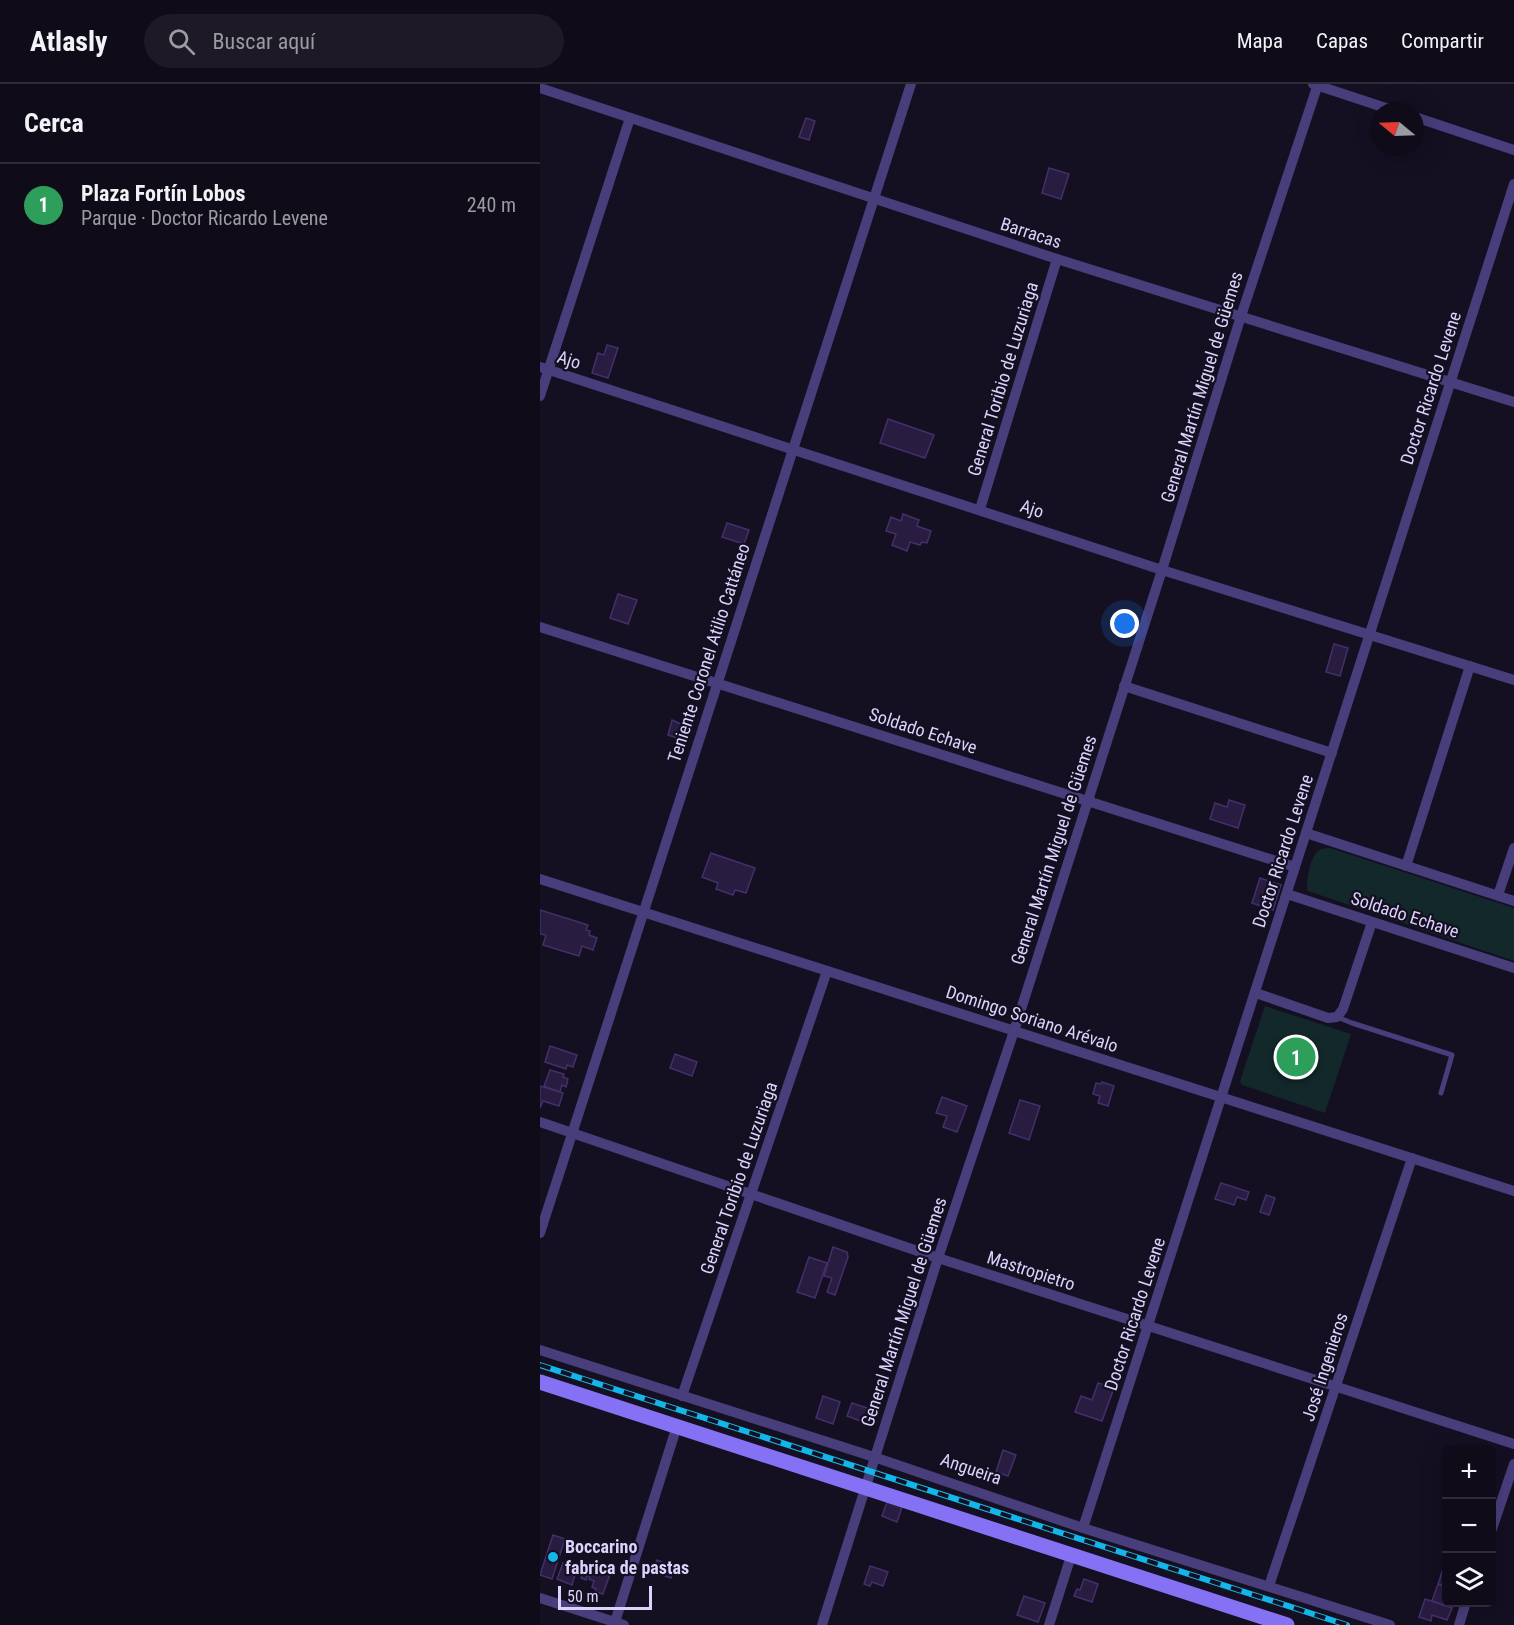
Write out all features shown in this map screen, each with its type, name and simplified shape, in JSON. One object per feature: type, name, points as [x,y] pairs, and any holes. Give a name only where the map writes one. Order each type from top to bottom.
[{"type":"street","name":"Teniente Coronel Atilio Cattáneo","points":[[540,1233],[911,84]]},
{"type":"street","points":[[1316,85],[1370,103]]},
{"type":"street","name":"General Martín Miguel de Güemes","points":[[822,1625],[874,1457],[1014,1031],[1316,85]]},
{"type":"street","name":"Barracas","points":[[540,88],[1057,258],[1514,402]]},
{"type":"street","points":[[540,396],[544,369],[630,118]]},
{"type":"street","points":[[1424,120],[1514,150]]},
{"type":"street","name":"Doctor Ricardo Levene","points":[[1083,1528],[1514,184]]},
{"type":"street","name":"General Toribio de Luzuriaga","points":[[980,509],[1057,258]]},
{"type":"street","name":"Ajo","points":[[544,369],[1162,570],[1514,680]]},
{"type":"street","name":"Soldado Echave","points":[[540,627],[1295,867]]},
{"type":"street","points":[[1406,866],[1470,666]]},
{"type":"street","points":[[1124,686],[1332,753]]},
{"type":"street","points":[[1306,833],[1514,901]]},
{"type":"street","points":[[1498,896],[1514,848]]},
{"type":"street","name":"Domingo Soriano Arévalo","points":[[540,879],[1514,1191]]},
{"type":"street","name":"Soldado Echave","points":[[1287,894],[1514,968]]},
{"type":"street","points":[[1256,993],[1328,1018],[1337,1017],[1343,1009],[1372,921]]},
{"type":"street","name":"General Toribio de Luzuriaga","points":[[682,1396],[827,971]]},
{"type":"street","name":"Mastropietro","points":[[540,1122],[938,1258],[1514,1444]]},
{"type":"street","name":"José Ingenieros","points":[[1269,1586],[1412,1158]]},
{"type":"street","name":"Angueira","points":[[540,1350],[874,1457],[1083,1528],[1390,1625]]},
{"type":"street","points":[[540,1382],[866,1487],[1258,1621],[1287,1625]]},
{"type":"street","points":[[540,1598],[618,1624],[677,1426]]},
{"type":"street","points":[[1496,1515],[1514,1464]]},
{"type":"street","points":[[1048,1625],[1071,1556]]},
{"type":"street","points":[[1459,1625],[1464,1607]]},
{"type":"lane","points":[[1337,1017],[1452,1054],[1441,1093]]},
{"type":"green space","points":[[1330,848],[1514,908],[1514,961],[1308,891],[1308,877],[1314,856],[1320,850]]},
{"type":"green space","points":[[1265,1006],[1351,1034],[1325,1113],[1242,1085],[1240,1081]]},
{"type":"building","points":[[806,118],[815,121],[809,140],[799,137]]},
{"type":"building","points":[[1049,168],[1069,174],[1061,199],[1042,193]]},
{"type":"building","points":[[607,345],[618,348],[608,378],[592,373],[598,353],[604,355]]},
{"type":"building","points":[[888,419],[934,435],[925,458],[880,443]]},
{"type":"building","points":[[903,514],[919,520],[917,526],[931,531],[927,543],[922,542],[920,545],[910,542],[907,551],[892,545],[896,534],[886,531],[891,517],[901,521]]},
{"type":"building","points":[[727,523],[749,530],[744,544],[722,537]]},
{"type":"building","points":[[618,594],[637,600],[628,624],[610,618]]},
{"type":"building","points":[[1334,644],[1348,648],[1340,676],[1326,672]]},
{"type":"building","points":[[672,720],[690,728],[686,741],[668,735]]},
{"type":"building","points":[[1229,800],[1245,805],[1238,828],[1210,819],[1215,803],[1227,807]]},
{"type":"building","points":[[711,853],[755,868],[746,893],[735,890],[733,895],[716,889],[718,883],[702,877]]},
{"type":"building","points":[[1260,878],[1281,885],[1273,910],[1252,903]]},
{"type":"building","points":[[540,910],[588,925],[586,930],[590,931],[589,935],[597,938],[593,950],[582,946],[579,956],[543,945],[546,935],[540,934]]},
{"type":"building","points":[[550,1046],[577,1055],[573,1067],[567,1065],[566,1069],[545,1062]]},
{"type":"building","points":[[675,1054],[697,1062],[692,1076],[670,1068]]},
{"type":"building","points":[[550,1070],[564,1074],[563,1077],[568,1079],[566,1087],[562,1085],[560,1092],[544,1086]]},
{"type":"building","points":[[1102,1082],[1114,1086],[1108,1106],[1098,1103],[1100,1096],[1093,1094],[1096,1083],[1101,1084]]},
{"type":"building","points":[[540,1086],[563,1093],[559,1106],[543,1101],[540,1108]]},
{"type":"building","points":[[942,1097],[967,1106],[957,1132],[943,1127],[947,1116],[936,1113]]},
{"type":"building","points":[[1020,1100],[1040,1106],[1029,1140],[1009,1133]]},
{"type":"building","points":[[1221,1183],[1249,1192],[1246,1200],[1237,1197],[1234,1205],[1215,1199]]},
{"type":"building","points":[[1266,1195],[1275,1198],[1269,1215],[1260,1212]]},
{"type":"building","points":[[833,1247],[847,1252],[848,1257],[835,1295],[827,1292],[832,1278],[824,1276]]},
{"type":"building","points":[[809,1257],[827,1263],[815,1298],[797,1292]]},
{"type":"building","points":[[1098,1383],[1114,1388],[1102,1421],[1075,1412],[1081,1396],[1092,1400]]},
{"type":"building","points":[[823,1396],[840,1402],[833,1424],[816,1418]]},
{"type":"building","points":[[852,1403],[870,1409],[866,1423],[847,1416]]},
{"type":"building","points":[[1003,1450],[1016,1455],[1008,1476],[996,1472]]},
{"type":"building","points":[[887,1502],[902,1507],[897,1522],[882,1516]]},
{"type":"building","name":"Boccarino fabrica de pastas","points":[[553,1535],[565,1539],[552,1579],[540,1575]]},
{"type":"building","points":[[657,1560],[674,1567],[671,1578],[653,1572]]},
{"type":"building","points":[[563,1563],[577,1568],[572,1585],[557,1579]]},
{"type":"building","points":[[870,1566],[888,1572],[883,1586],[872,1582],[870,1586],[864,1584]]},
{"type":"building","points":[[585,1567],[610,1574],[603,1594],[595,1592],[596,1589],[592,1587],[594,1581],[589,1579],[590,1576],[587,1576],[586,1580],[581,1578]]},
{"type":"building","points":[[1442,1572],[1442,1586],[1438,1584]]},
{"type":"building","points":[[1084,1579],[1098,1584],[1092,1602],[1074,1596],[1077,1589],[1080,1590]]},
{"type":"building","points":[[1438,1584],[1442,1586],[1442,1604],[1432,1601]]},
{"type":"building","points":[[1024,1596],[1045,1603],[1038,1622],[1017,1615]]},
{"type":"building","points":[[1425,1599],[1442,1605],[1442,1607],[1452,1608],[1447,1620],[1432,1615],[1431,1621],[1419,1617]]},
{"type":"railway","points":[[540,1365],[1347,1625]]},
{"type":"place","name":"Plaza Fortín Lobos","points":[[1296,1057]]},
{"type":"place","name":"Boccarino fabrica de pastas","points":[[553,1557]]}]
